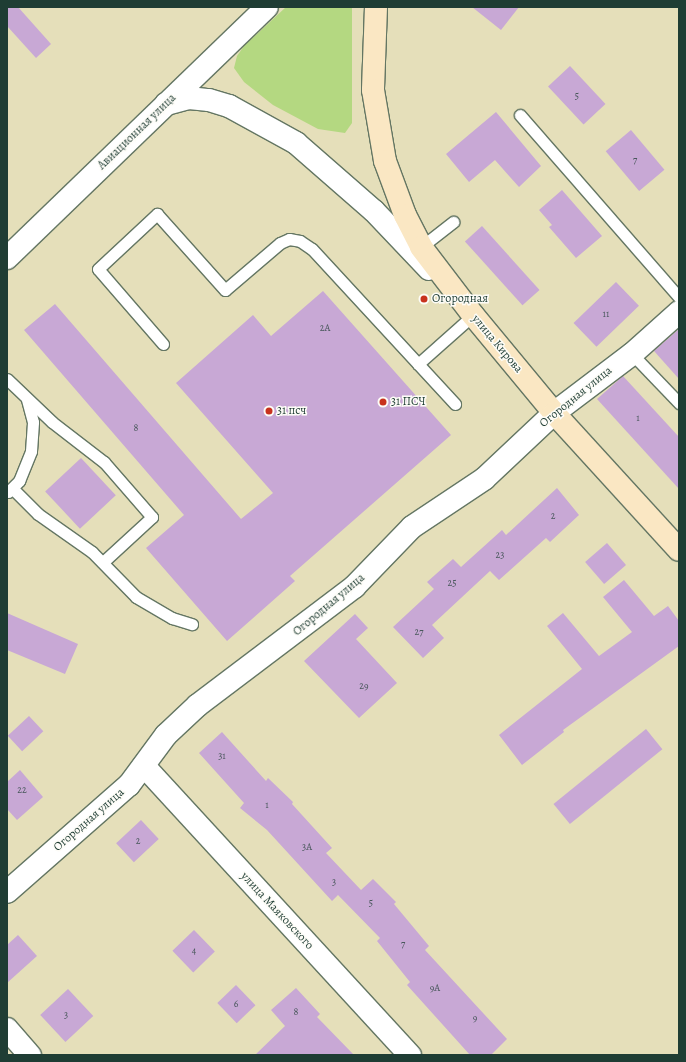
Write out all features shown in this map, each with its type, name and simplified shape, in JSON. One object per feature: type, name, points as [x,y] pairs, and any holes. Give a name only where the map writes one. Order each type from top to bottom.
[{"type":"main road","name":"улица Кирова","points":[[376,7],[373,90],[386,161],[406,215],[421,247],[473,315],[554,413],[679,550]]},
{"type":"street","name":"Авиационная улица","points":[[7,258],[267,7]]},
{"type":"street","points":[[166,104],[189,98],[209,100],[229,106],[296,143],[374,211],[473,315]]},
{"type":"street","name":"Огородная улица","points":[[7,892],[130,785],[166,735],[198,705],[354,587],[412,527],[484,479],[554,413],[632,354],[679,312]]},
{"type":"street","name":"улица Маяковского","points":[[144,766],[410,1055]]},
{"type":"street","points":[[7,1029],[30,1055]]},
{"type":"lane","points":[[520,115],[679,297]]},
{"type":"lane","points":[[163,344],[98,269],[157,214],[225,290],[280,243],[289,239],[300,241],[312,250],[455,404]]},
{"type":"lane","points":[[421,247],[453,222]]},
{"type":"lane","points":[[418,364],[473,315]]},
{"type":"lane","points":[[632,354],[679,403]]},
{"type":"lane","points":[[7,379],[26,399],[104,462],[152,516],[103,562]]},
{"type":"lane","points":[[26,399],[32,422],[31,451],[10,491],[38,514],[103,562],[136,597],[172,618],[192,624]]},
{"type":"green space","points":[[286,7],[352,7],[352,123],[345,133],[318,129],[273,105],[244,82],[234,68],[237,56],[244,46]]},
{"type":"building","points":[[7,7],[18,7],[51,44],[36,58],[7,26]]},
{"type":"building","points":[[472,7],[519,7],[501,30]]},
{"type":"building","points":[[570,66],[605,104],[584,124],[548,86]]},
{"type":"building","points":[[496,112],[541,166],[519,187],[495,160],[469,182],[446,154]]},
{"type":"building","points":[[631,130],[664,170],[639,191],[606,151]]},
{"type":"building","points":[[562,190],[602,236],[576,258],[549,227],[552,225],[539,210]]},
{"type":"building","points":[[482,226],[540,290],[522,305],[465,241]]},
{"type":"building","points":[[616,282],[639,306],[596,347],[574,323]]},
{"type":"building","points":[[323,291],[451,435],[290,576],[295,581],[227,641],[146,548],[184,515],[24,330],[55,304],[241,519],[273,493],[176,383],[253,315],[271,336]]},
{"type":"building","points":[[679,329],[679,379],[654,351]]},
{"type":"building","points":[[623,376],[679,437],[679,489],[597,399]]},
{"type":"building","points":[[81,458],[116,495],[80,529],[45,491]]},
{"type":"building","points":[[557,488],[579,515],[550,542],[546,538],[499,580],[490,571],[432,625],[444,638],[423,658],[393,627],[434,589],[427,582],[453,559],[461,567],[502,530],[506,535]]},
{"type":"building","points":[[607,543],[626,565],[604,584],[585,562]]},
{"type":"building","points":[[624,580],[654,616],[668,606],[679,621],[679,646],[563,730],[564,732],[522,765],[499,735],[582,669],[547,626],[563,613],[599,656],[632,632],[603,597]]},
{"type":"building","points":[[7,613],[78,644],[65,674],[7,650]]},
{"type":"building","points":[[355,614],[368,628],[356,639],[397,683],[359,718],[304,661]]},
{"type":"building","points":[[29,716],[43,731],[22,751],[8,736]]},
{"type":"building","points":[[646,729],[662,749],[570,824],[554,804]]},
{"type":"building","points":[[222,732],[266,781],[268,778],[293,802],[292,804],[332,848],[326,853],[361,890],[373,879],[396,902],[394,904],[429,946],[425,950],[507,1039],[491,1055],[470,1055],[407,985],[410,982],[377,941],[380,938],[338,895],[332,901],[267,830],[240,808],[244,803],[199,753]]},
{"type":"building","points":[[20,770],[43,797],[17,820],[7,809],[7,782]]},
{"type":"building","points":[[141,820],[159,839],[134,862],[116,843]]},
{"type":"building","points":[[194,930],[215,952],[193,972],[172,951]]},
{"type":"building","points":[[18,935],[37,956],[7,983],[7,945]]},
{"type":"building","points":[[236,985],[255,1005],[237,1023],[217,1003]]},
{"type":"building","points":[[296,988],[320,1014],[317,1017],[354,1055],[255,1055],[285,1026],[271,1010]]},
{"type":"building","points":[[68,989],[93,1016],[65,1042],[40,1015]]},
{"type":"place","name":"Огородная","points":[[424,299]]},
{"type":"place","name":"31 ПСЧ","points":[[383,402]]},
{"type":"place","name":"31 псч","points":[[269,411]]}]
